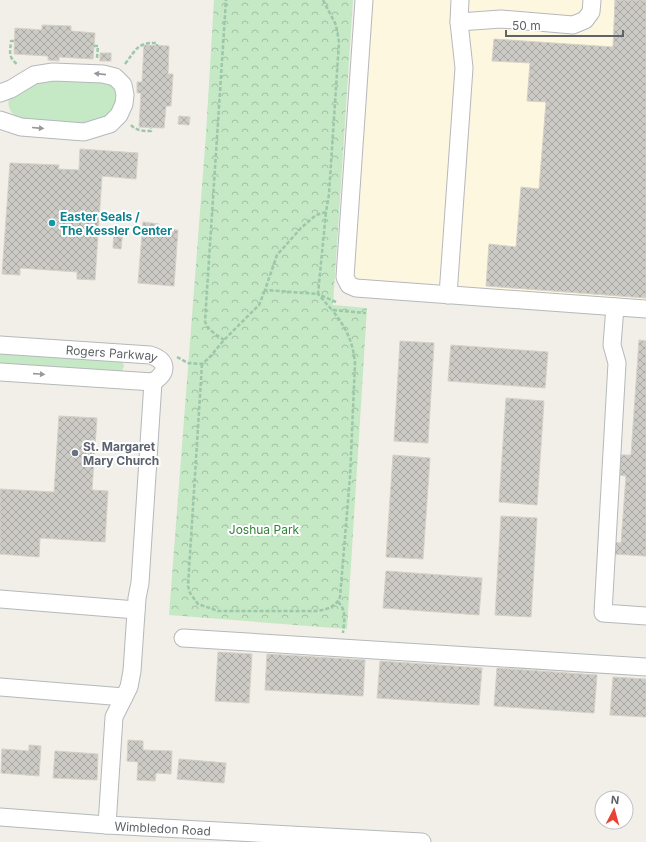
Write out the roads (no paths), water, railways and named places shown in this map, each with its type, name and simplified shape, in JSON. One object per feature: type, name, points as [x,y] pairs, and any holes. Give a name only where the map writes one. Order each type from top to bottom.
[{"type":"street","points":[[364,0],[345,277],[349,285],[356,288],[646,309]]},
{"type":"street","points":[[448,295],[464,68],[459,22],[460,0]]},
{"type":"street","points":[[459,22],[501,19],[573,25],[585,20],[591,12],[592,0]]},
{"type":"street","points":[[0,92],[11,88],[34,75],[53,72],[103,74],[115,77],[123,85],[125,95],[124,104],[119,115],[110,124],[84,132],[21,127],[0,120]]},
{"type":"street","points":[[615,307],[612,345],[617,363],[603,613],[646,616]]},
{"type":"street","name":"Rogers Parkway","points":[[0,345],[150,355],[158,358],[164,364],[164,370],[160,378],[153,382],[0,372]]},
{"type":"street","points":[[107,825],[114,717],[129,687],[132,671],[136,610],[140,584],[153,382]]},
{"type":"street","points":[[0,599],[136,610]]},
{"type":"street","points":[[183,638],[646,667]]},
{"type":"street","points":[[0,687],[124,697]]},
{"type":"street","name":"Wimbledon Road","points":[[0,818],[422,842]]},
{"type":"place","name":"Easter Seals / The Kessler Center","points":[[52,223]]},
{"type":"place","name":"St. Margaret Mary Church","points":[[75,453]]},
{"type":"park label","name":"Joshua Park","points":[[264,529]]}]
